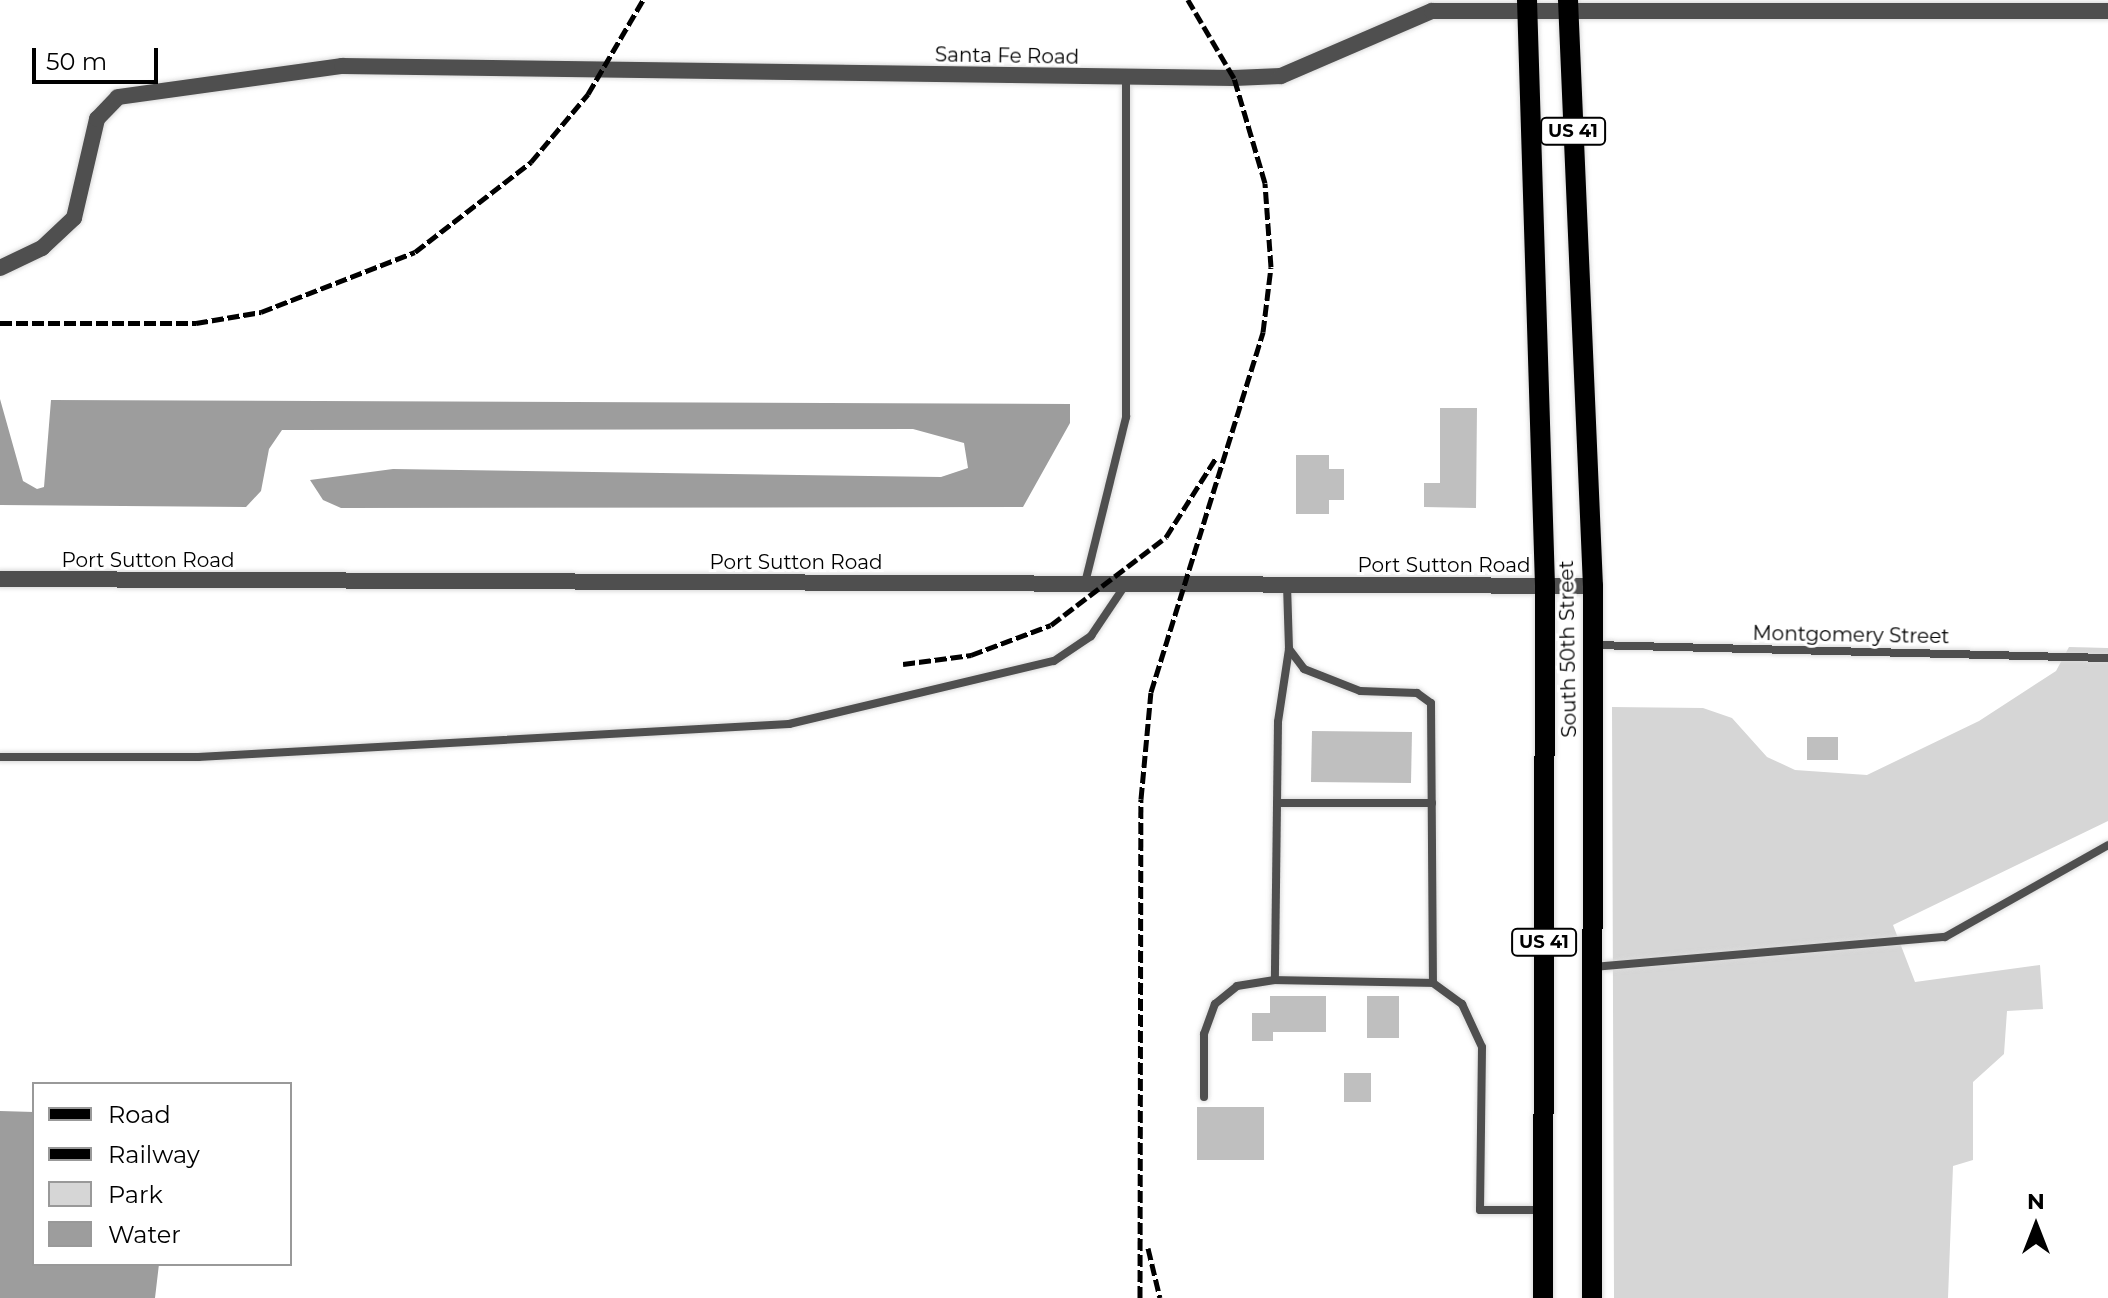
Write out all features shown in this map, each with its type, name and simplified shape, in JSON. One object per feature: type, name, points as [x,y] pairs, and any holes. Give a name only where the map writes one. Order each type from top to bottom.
[{"type":"main road","name":"South 50th Street","points":[[1568,3],[1593,586],[1592,1298]]},
{"type":"main road","name":"South 50th Street","points":[[1527,4],[1545,585],[1543,1298]]},
{"type":"street","name":"Santa Fe Road","points":[[0,268],[42,248],[74,218],[97,119],[118,97],[342,66],[1126,79],[1281,76],[1432,11],[1568,3],[2008,5],[2108,11]]},
{"type":"street","name":"Port Sutton Road","points":[[0,579],[1593,586]]},
{"type":"lane","points":[[1085,583],[1126,417],[1126,79]]},
{"type":"lane","points":[[0,757],[213,757],[789,724],[1054,661],[1091,636],[1126,583]]},
{"type":"lane","points":[[1275,980],[1277,803],[1289,649],[1287,585]]},
{"type":"lane","name":"Montgomery Street","points":[[1594,645],[2108,658]]},
{"type":"lane","points":[[1289,649],[1328,682],[1428,698],[1433,983]]},
{"type":"lane","points":[[1277,803],[1432,803]]},
{"type":"lane","points":[[1593,967],[1945,937],[2108,845]]},
{"type":"lane","points":[[1204,1097],[1204,1034],[1215,1004],[1237,986],[1275,980],[1433,983],[1462,1004],[1482,1047],[1480,1210],[1544,1210]]},
{"type":"green space","points":[[2069,647],[2108,648],[2108,821],[1893,925],[1915,982],[2040,965],[2043,1009],[2007,1011],[2004,1054],[1973,1082],[1973,1160],[1953,1166],[1948,1298],[1614,1298],[1612,707],[1703,708],[1732,718],[1767,757],[1795,770],[1867,775],[1979,721],[2056,671]]},
{"type":"water","points":[[0,399],[23,481],[37,489],[44,487],[51,400],[1070,404],[1070,423],[1023,507],[341,508],[323,500],[310,480],[393,469],[941,477],[968,468],[964,443],[913,429],[282,430],[269,449],[261,491],[246,507],[0,505]]},
{"type":"water","points":[[0,1111],[32,1112],[32,1266],[159,1266],[155,1298],[0,1298]]},
{"type":"building","points":[[1440,408],[1477,408],[1476,508],[1424,507],[1424,483],[1440,483]]},
{"type":"building","points":[[1296,455],[1329,455],[1329,469],[1344,469],[1344,500],[1329,500],[1329,514],[1296,514]]},
{"type":"building","points":[[1312,731],[1412,732],[1411,783],[1311,782]]},
{"type":"building","points":[[1807,737],[1838,737],[1838,760],[1807,760]]},
{"type":"building","points":[[1270,996],[1326,996],[1326,1032],[1273,1032],[1273,1041],[1252,1041],[1252,1013],[1270,1013]]},
{"type":"building","points":[[1367,996],[1399,996],[1399,1038],[1367,1038]]},
{"type":"building","points":[[1344,1073],[1371,1073],[1371,1102],[1344,1102]]},
{"type":"building","points":[[1197,1107],[1264,1107],[1264,1160],[1197,1160]]},
{"type":"railway","points":[[0,323],[196,323],[261,312],[415,252],[531,162],[588,94],[643,0]]},
{"type":"railway","points":[[1140,1298],[1141,799],[1151,692],[1263,332],[1271,267],[1265,183],[1234,78],[1188,0]]},
{"type":"railway","points":[[903,664],[971,655],[1051,625],[1166,537],[1216,458]]},
{"type":"railway","points":[[1148,1248],[1160,1298]]}]
